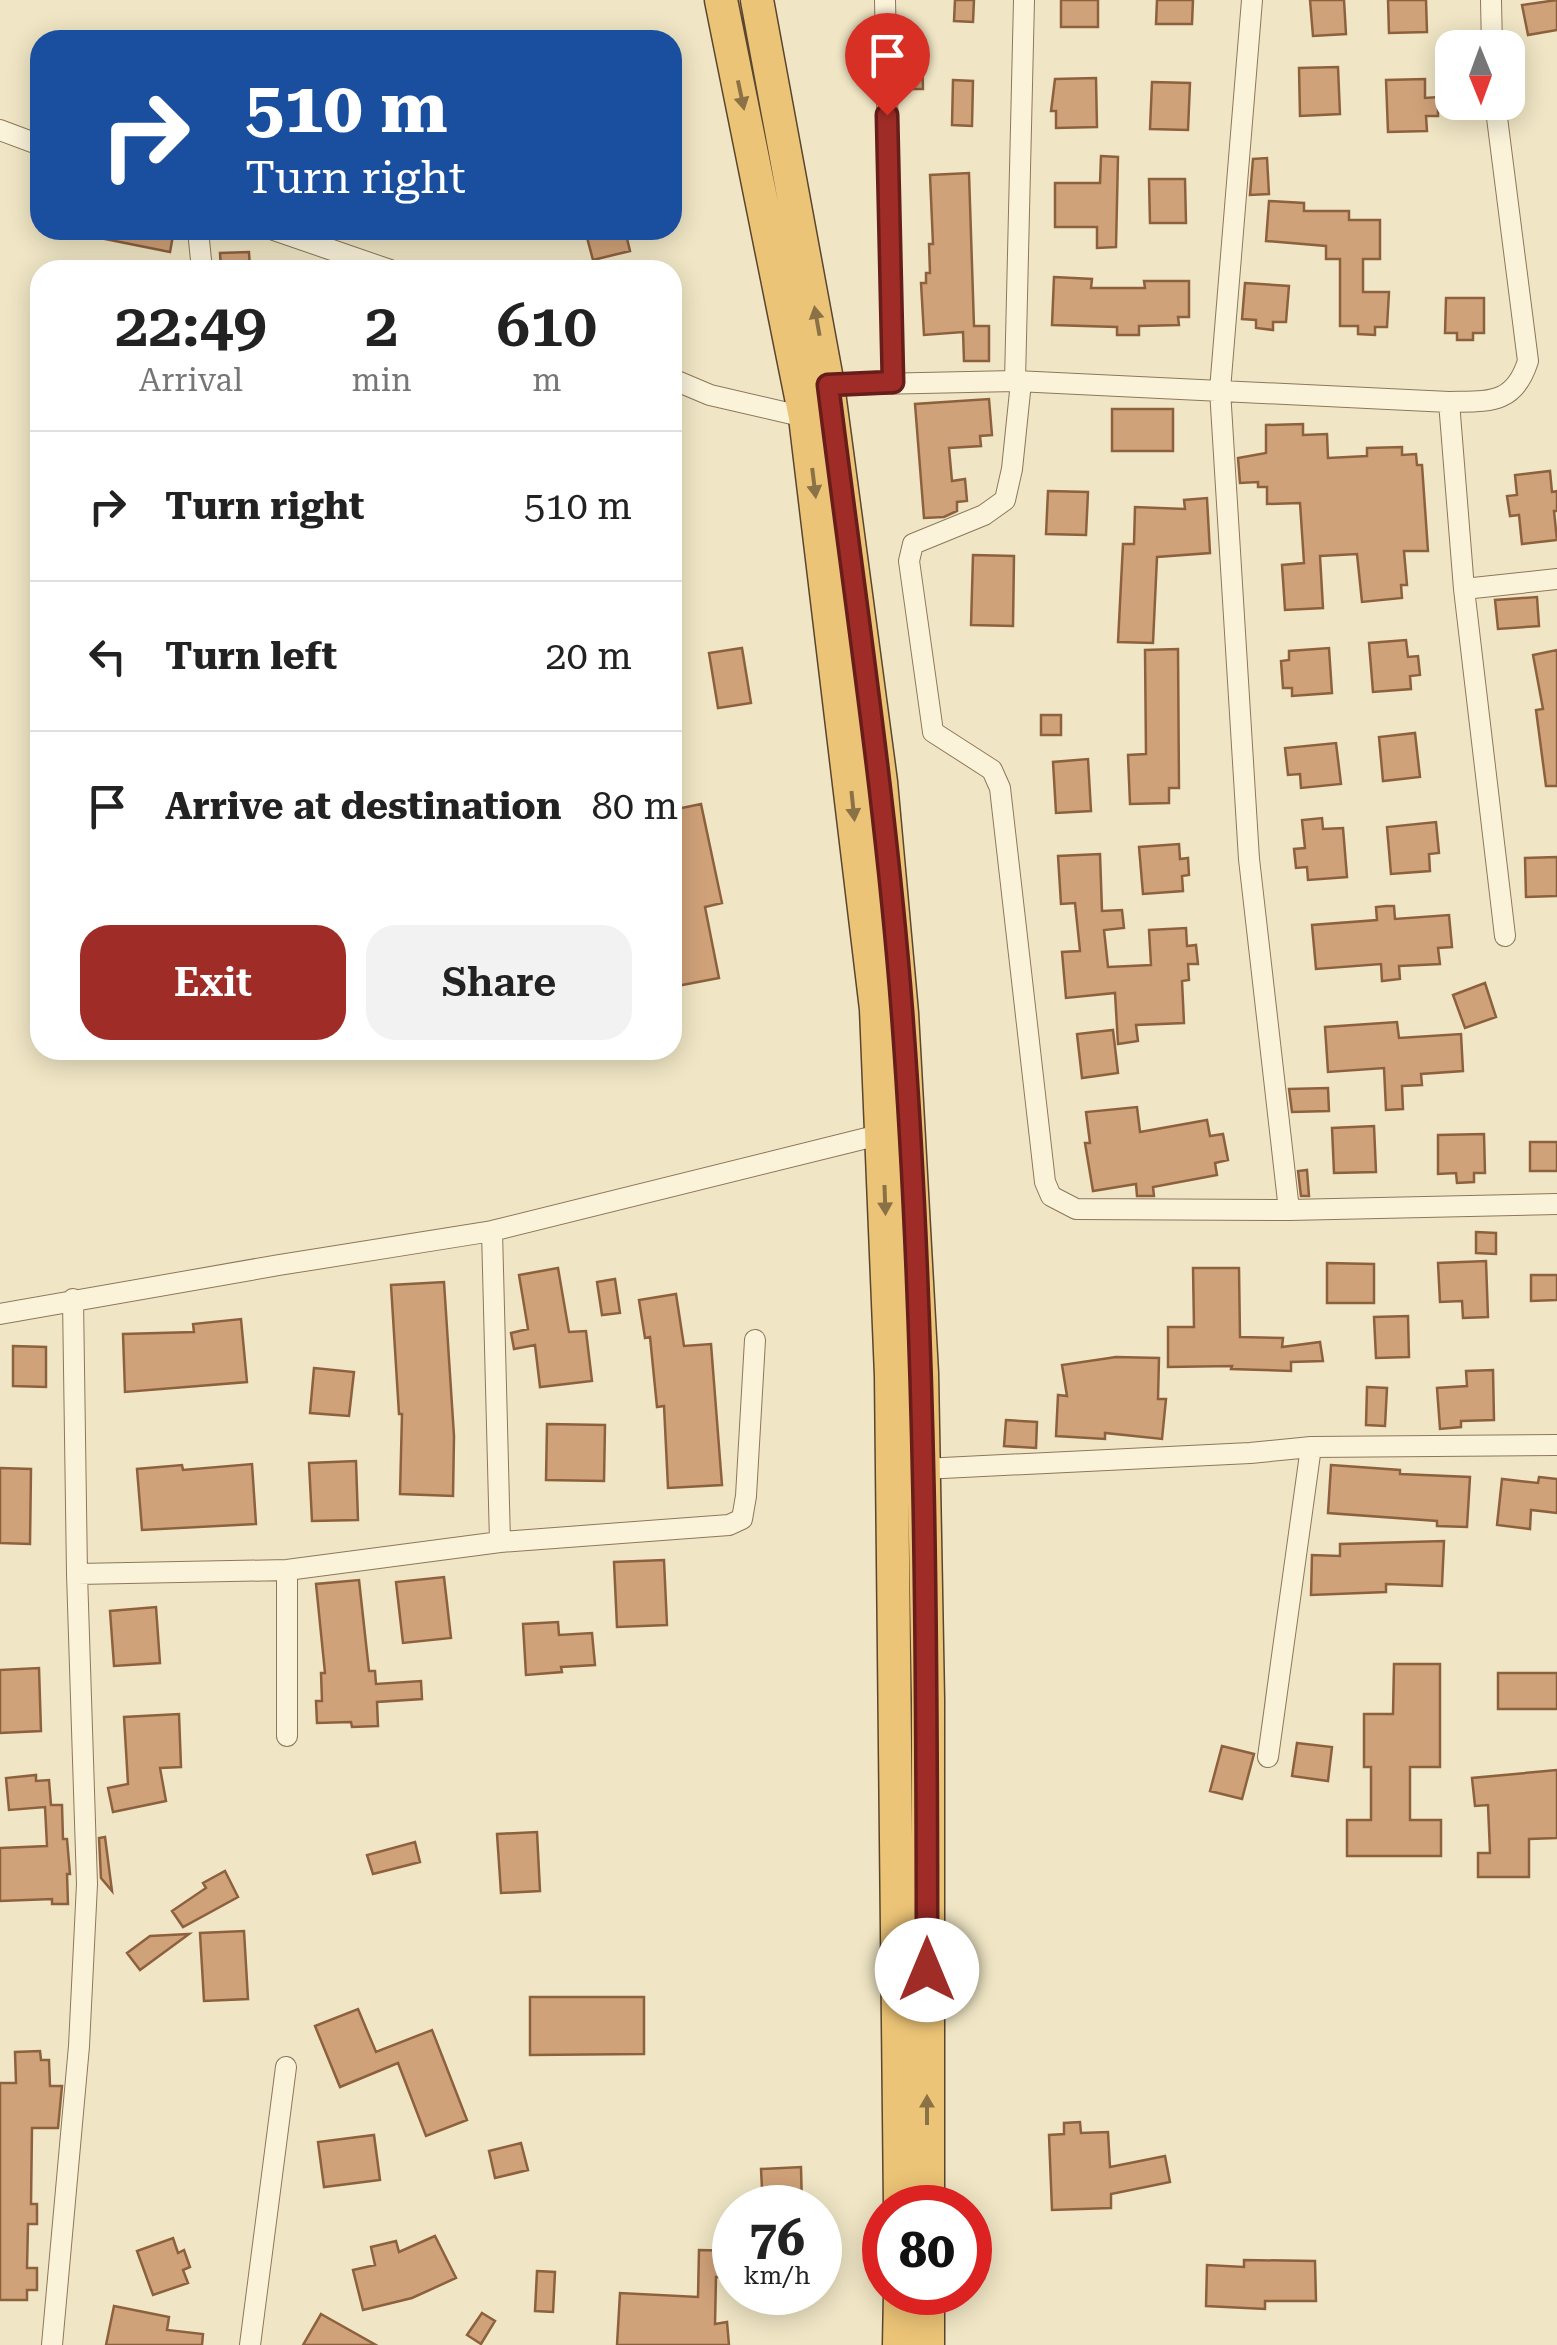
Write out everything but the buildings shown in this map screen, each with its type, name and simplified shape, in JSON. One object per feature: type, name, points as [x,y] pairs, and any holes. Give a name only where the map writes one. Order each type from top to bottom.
[{"type":"highway","points":[[721,0],[806,417],[876,1009],[890,1376],[900,2185]]},
{"type":"highway","points":[[757,0],[828,385],[880,782],[902,1013],[922,1373],[928,1698],[928,2185]]},
{"type":"highway","points":[[900,2315],[900,2345]]},
{"type":"highway","points":[[928,2315],[928,2345]]},
{"type":"street","points":[[885,0],[893,382]]},
{"type":"street","points":[[1024,0],[1018,382],[1012,470],[1005,500],[984,516],[913,544],[909,561],[933,732],[992,770],[1000,788],[1045,1182],[1051,1196],[1076,1209],[1289,1210],[1557,1204]]},
{"type":"street","points":[[1252,0],[1220,390],[1248,860],[1289,1210]]},
{"type":"street","points":[[1491,0],[1492,30]]},
{"type":"street","points":[[828,385],[1018,382],[1449,402],[1504,396],[1516,386],[1528,360],[1497,120]]},
{"type":"street","points":[[0,130],[30,142]]},
{"type":"street","points":[[303,240],[361,260]]},
{"type":"street","points":[[682,383],[710,395],[806,417]]},
{"type":"street","points":[[1449,402],[1464,588],[1505,936]]},
{"type":"street","points":[[1464,588],[1557,579]]},
{"type":"street","points":[[0,1314],[492,1231],[882,1134]]},
{"type":"street","points":[[492,1231],[500,1542]]},
{"type":"street","points":[[52,2345],[79,2046],[87,1884],[76,1574],[74,1300]]},
{"type":"street","points":[[76,1574],[287,1570],[500,1542],[742,1520],[754,1340]]},
{"type":"street","points":[[923,1469],[1250,1453],[1310,1446],[1557,1445]]},
{"type":"street","points":[[1268,1757],[1310,1446]]},
{"type":"street","points":[[287,1570],[287,1736]]},
{"type":"street","points":[[250,2345],[286,2067]]},
{"type":"route","points":[[887,115],[893,382],[828,385],[880,782],[902,1013],[922,1373],[928,1698],[927,1970]]}]
